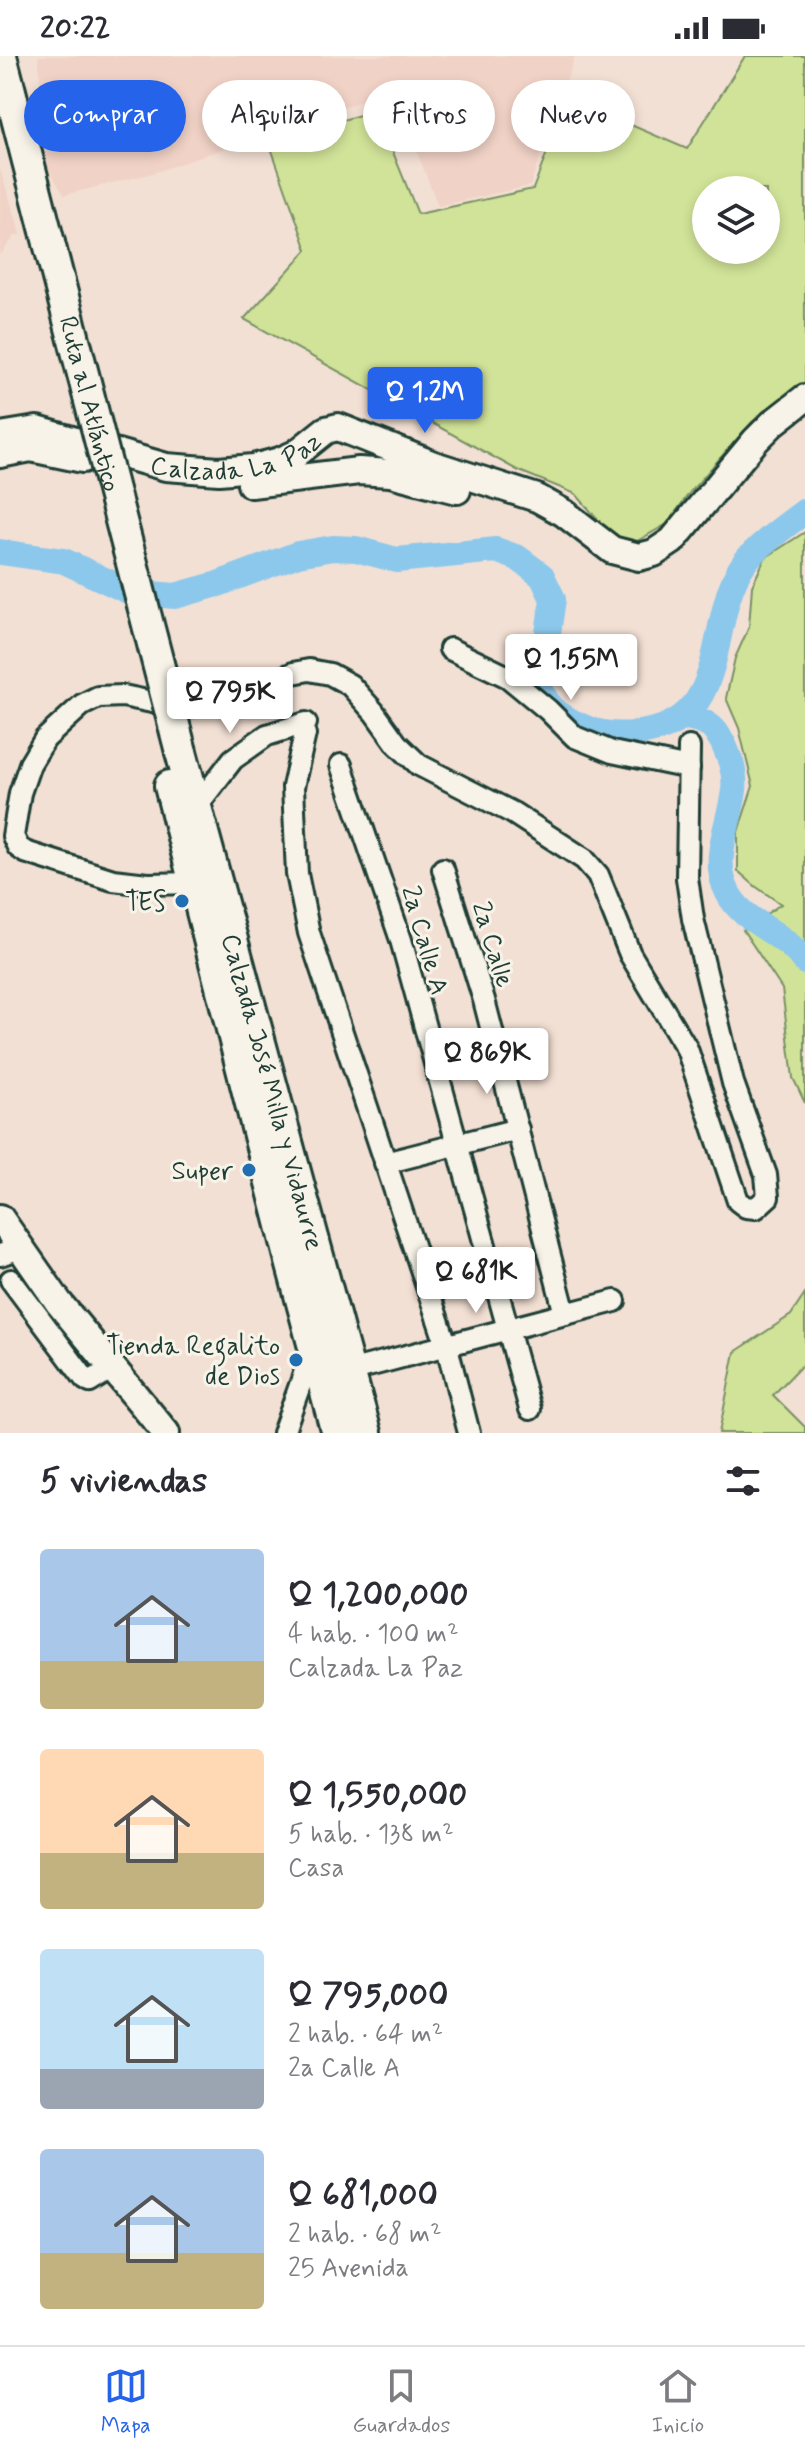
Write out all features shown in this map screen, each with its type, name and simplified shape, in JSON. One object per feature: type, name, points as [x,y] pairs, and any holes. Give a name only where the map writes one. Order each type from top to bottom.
[{"type":"highway","name":"Ruta al Atlántico","points":[[1,56],[41,246],[172,754]]},
{"type":"highway","name":"Ruta al Atlántico","points":[[0,131],[41,246]]},
{"type":"highway","name":"Calzada José Milla y Vidaurre","points":[[172,754],[196,807],[366,1433]]},
{"type":"highway","name":"Calzada José Milla y Vidaurre","points":[[172,754],[194,883],[337,1433]]},
{"type":"main road","name":"Calzada La Paz","points":[[0,436],[37,430],[166,467],[219,471],[253,468],[280,461],[296,454],[326,430],[338,427],[434,465],[537,498],[564,513],[612,550],[639,557],[654,553],[672,541],[764,432],[805,398]]},
{"type":"main road","name":"Calzada La Paz","points":[[0,454],[40,449],[161,480],[214,486],[346,472],[390,473],[479,495],[516,508],[560,527],[608,567],[640,574],[665,567],[688,549],[749,471],[805,420]]},
{"type":"main road","points":[[338,427],[329,444],[330,453],[332,460],[346,472]]},
{"type":"main road","points":[[0,1218],[11,1252],[59,1303],[166,1433]]},
{"type":"street","points":[[450,649],[508,677],[575,737],[612,752],[689,768]]},
{"type":"street","points":[[194,883],[148,884],[113,880],[25,852],[18,847],[13,836],[20,793],[30,764],[45,739],[82,705],[98,697],[123,696],[181,708],[251,692],[293,673],[309,670],[330,674],[350,685],[397,744],[419,765],[537,828],[584,859],[598,875],[630,954],[687,1049],[738,1201],[746,1207],[756,1208],[768,1197],[766,1175],[733,1083],[693,919],[687,878],[689,747]]},
{"type":"street","points":[[196,807],[233,759],[267,735],[305,729],[293,787],[297,874],[309,933],[447,1347],[469,1433]]},
{"type":"street","name":"2a Calle A","points":[[341,765],[401,940],[530,1409]]},
{"type":"street","name":"2a Calle","points":[[443,869],[484,1000],[565,1314]]},
{"type":"street","points":[[385,1163],[518,1129]]},
{"type":"street","points":[[11,1280],[85,1379],[90,1382],[112,1368]]},
{"type":"street","points":[[349,1371],[615,1301]]},
{"type":"street","points":[[283,1433],[305,1371],[318,1363]]},
{"type":"shaded area","points":[[38,56],[575,56],[567,80],[511,80],[511,152],[542,152],[530,186],[438,206],[417,152],[495,152],[495,80],[363,80],[363,100],[347,106],[347,80],[202,80],[202,152],[214,152],[153,173],[64,195],[48,168],[47,152],[186,152],[186,80],[40,80]]},
{"type":"shaded area","points":[[0,169],[21,234],[15,236],[0,255]]},
{"type":"green space","points":[[745,56],[805,56],[805,385],[752,422],[690,492],[667,524],[630,545],[610,534],[576,494],[517,470],[244,319],[307,250],[273,152],[347,152],[347,119],[363,114],[363,152],[393,152],[418,214],[533,189],[547,152],[635,152],[635,127],[687,149]]},
{"type":"green space","points":[[805,532],[805,1103],[793,1078],[782,989],[743,930],[781,904],[738,871],[738,832],[753,786],[739,728],[726,698],[735,658],[749,627],[752,586],[765,558]]},
{"type":"green space","points":[[805,1294],[805,1362],[773,1395],[805,1427],[805,1433],[719,1433],[735,1352],[791,1315]]},
{"type":"waterway","points":[[0,552],[64,561],[130,592],[175,596],[218,584],[298,554],[333,548],[356,549],[397,560],[496,550],[518,558],[542,576],[553,599],[543,655],[534,670],[546,700],[558,714],[588,729],[629,734],[654,730],[679,719],[696,703],[707,682],[733,583],[750,556],[805,511]]},
{"type":"waterway","points":[[685,717],[703,722],[716,732],[732,766],[734,790],[721,855],[723,880],[728,893],[740,909],[791,946],[805,962]]},
{"type":"place","name":"TES","points":[[182,901]]},
{"type":"place","name":"Super","points":[[249,1170]]},
{"type":"place","name":"Tienda Regalito de Dios","points":[[296,1360]]}]
